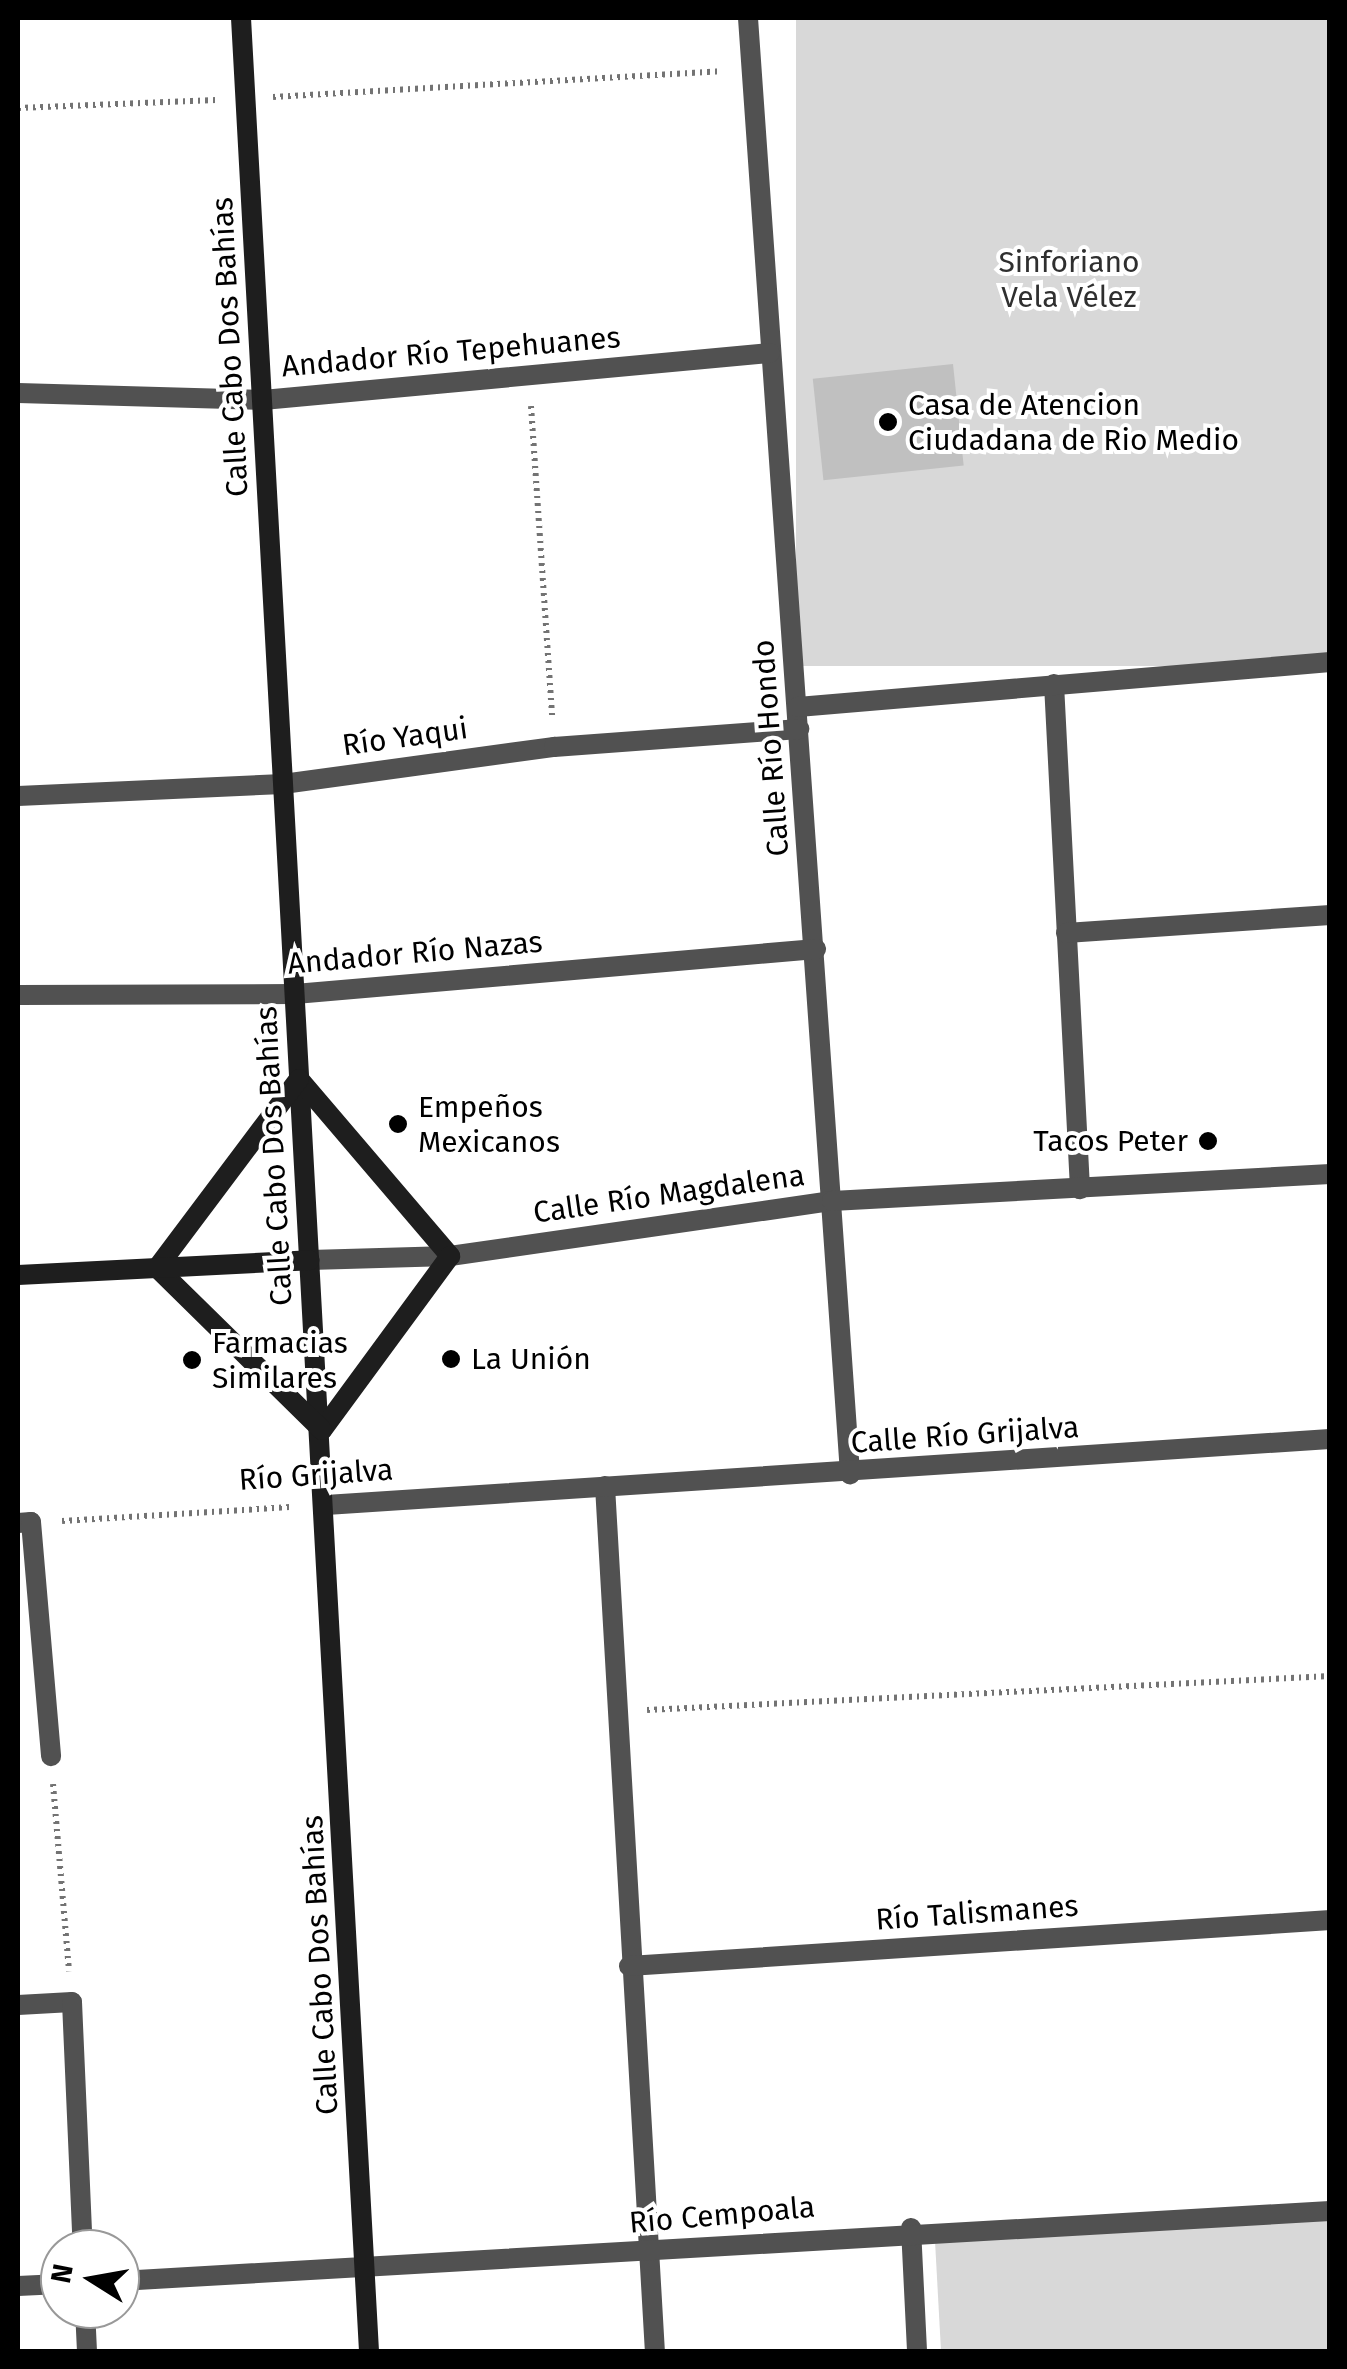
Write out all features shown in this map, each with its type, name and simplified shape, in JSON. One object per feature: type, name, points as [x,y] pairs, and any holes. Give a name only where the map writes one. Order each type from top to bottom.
[{"type":"main road","name":"Calle Cabo Dos Bahías","points":[[241,18],[322,1430],[369,2352]]},
{"type":"main road","points":[[300,1079],[450,1256],[322,1430],[156,1268],[300,1079]]},
{"type":"main road","name":"Calle Río Magdalena","points":[[18,1275],[310,1260]]},
{"type":"street","name":"Calle Río Hondo","points":[[748,18],[850,1474]]},
{"type":"street","name":"Andador Río Tepehuanes","points":[[18,393],[262,400],[770,353]]},
{"type":"street","name":"Río Yaqui","points":[[18,796],[283,784],[1054,684],[1330,662]]},
{"type":"street","points":[[1054,684],[1080,1190]]},
{"type":"street","points":[[1066,933],[1330,915]]},
{"type":"street","name":"Andador Río Nazas","points":[[18,995],[295,994],[816,949]]},
{"type":"street","name":"Calle Río Magdalena","points":[[310,1260],[450,1256],[832,1201],[1330,1174]]},
{"type":"street","name":"Calle Río Grijalva","points":[[605,1486],[850,1474],[1330,1439]]},
{"type":"street","points":[[605,1486],[654,2352]]},
{"type":"street","name":"Río Grijalva","points":[[326,1505],[605,1486]]},
{"type":"street","points":[[24,1523],[51,1756]]},
{"type":"street","name":"Río Talismanes","points":[[630,1966],[1330,1920]]},
{"type":"street","points":[[18,2005],[72,2002],[82,2229]]},
{"type":"street","name":"Río Cempoala","points":[[140,2280],[650,2252],[911,2228],[1330,2212]]},
{"type":"street","points":[[911,2228],[917,2352]]},
{"type":"path","points":[[18,108],[246,99],[751,69]]},
{"type":"path","points":[[529,374],[554,747]]},
{"type":"path","name":"Río Grijalva","points":[[24,1523],[326,1505]]},
{"type":"path","points":[[620,1711],[1330,1676]]},
{"type":"path","points":[[51,1756],[72,2002]]},
{"type":"green space","name":"Sinforiano Vela Vélez","points":[[796,18],[1329,18],[1329,666],[796,666]]},
{"type":"green space","points":[[1329,2220],[1329,2351],[941,2351],[935,2241]]},
{"type":"building","name":"Casa de Atencion Ciudadana de Rio Medio","points":[[953,364],[964,465],[823,480],[813,379]]},
{"type":"place","name":"Casa de Atencion Ciudadana de Rio Medio","points":[[888,422]]},
{"type":"place","name":"Empeños Mexicanos","points":[[398,1124]]},
{"type":"place","name":"Tacos Peter","points":[[1208,1141]]},
{"type":"place","name":"La Unión","points":[[451,1359]]},
{"type":"place","name":"Farmacias Similares","points":[[192,1360]]}]
